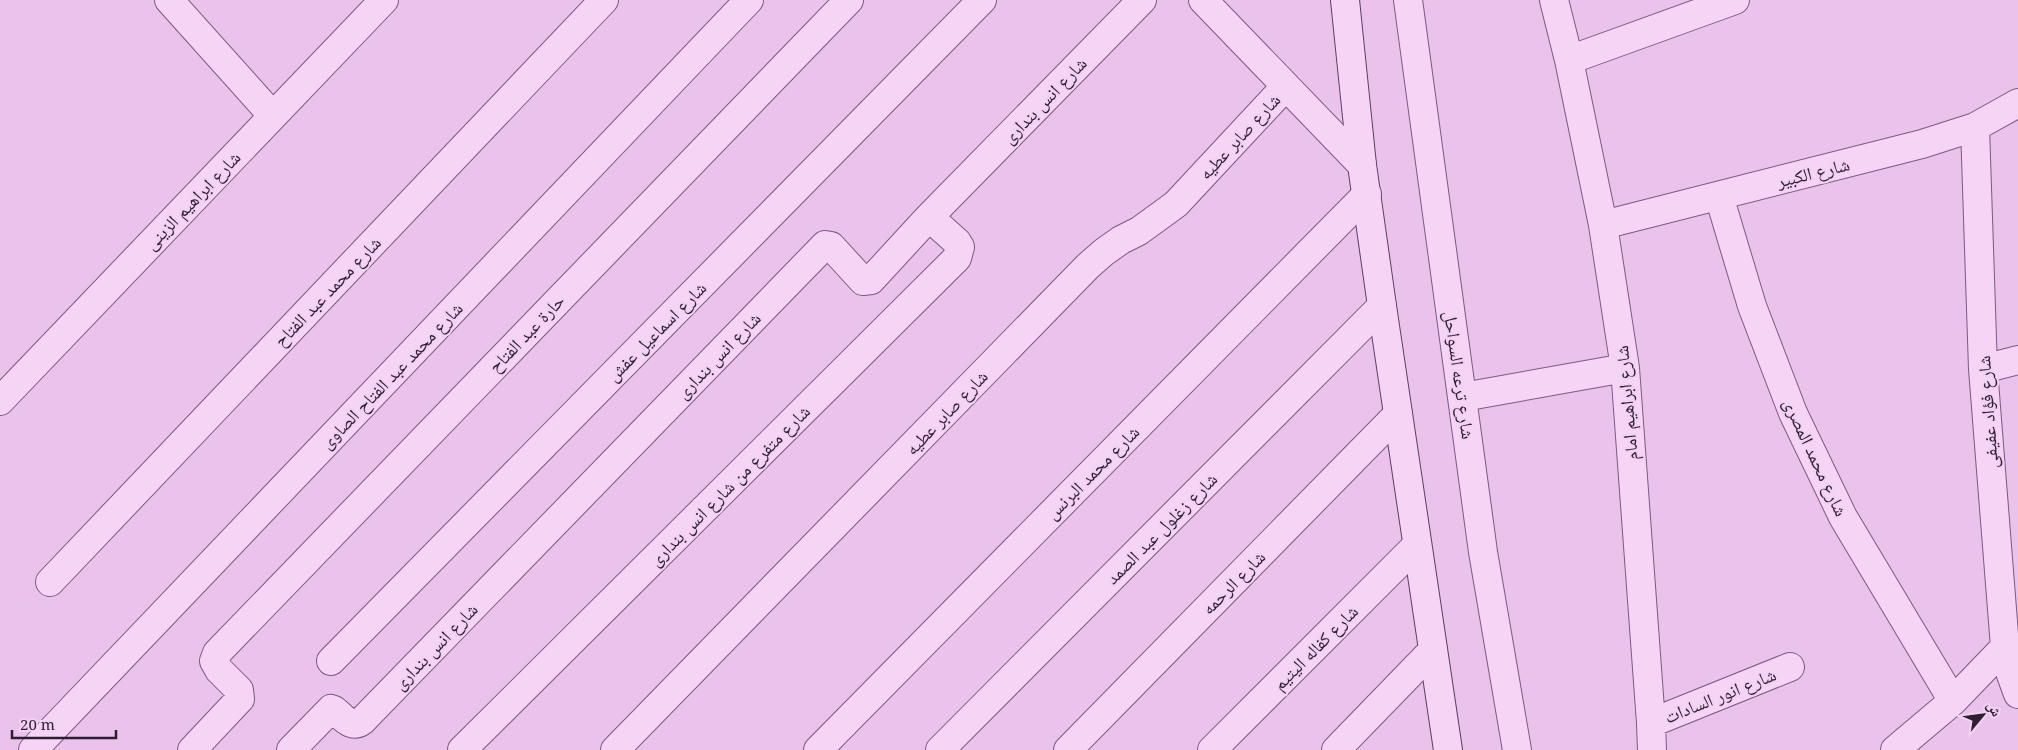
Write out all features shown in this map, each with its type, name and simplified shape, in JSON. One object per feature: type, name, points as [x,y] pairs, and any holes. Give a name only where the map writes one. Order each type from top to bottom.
[{"type":"street","points":[[169,0],[273,116]]},
{"type":"street","name":"شارع ابراهيم الزينى","points":[[0,401],[384,0]]},
{"type":"street","name":"شارع محمد عبد الفتاح","points":[[50,582],[604,0]]},
{"type":"street","name":"شارع محمد عبد الفتاح الصاوى","points":[[33,750],[750,0]]},
{"type":"street","name":"حارة عبد الفتاح","points":[[192,750],[240,699],[239,690],[218,670],[214,662],[217,653],[223,646],[849,0]]},
{"type":"street","name":"شارع اسماعيل عفش","points":[[330,661],[982,0]]},
{"type":"street","name":"شارع انس بندارى","points":[[290,750],[331,709],[352,724],[358,724],[362,721],[825,245],[831,246],[863,281],[868,281],[1142,0]]},
{"type":"street","points":[[1203,0],[1362,165]]},
{"type":"street","points":[[1345,0],[1362,165],[1448,750]]},
{"type":"street","name":"شارع ترعه السواحل","points":[[1408,0],[1483,552],[1517,750]]},
{"type":"street","name":"شارع ابراهيم امام","points":[[1554,0],[1569,60],[1603,225],[1625,368],[1652,750]]},
{"type":"street","points":[[1569,60],[1735,0]]},
{"type":"street","name":"شارع صابر عطيه","points":[[615,750],[1088,266],[1120,240],[1139,231],[1176,204],[1286,86]]},
{"type":"street","name":"شارع الكبير","points":[[1603,225],[1922,144],[1975,127],[2018,103]]},
{"type":"street","name":"شارع فؤاد عفيفى","points":[[1975,127],[1983,369],[2005,647],[2011,675],[2018,694]]},
{"type":"street","name":"شارع محمد البرنس","points":[[818,750],[1366,194]]},
{"type":"street","name":"شارع محمد المصرى","points":[[1719,196],[1752,306],[1793,413],[1843,516],[1953,701]]},
{"type":"street","name":"شارع متفرع من شارع انس بندارى","points":[[462,750],[957,258],[960,247],[957,242],[929,217]]},
{"type":"street","name":"شارع زغلول عبد الصمد","points":[[940,750],[1382,306]]},
{"type":"street","points":[[1983,369],[2018,360]]},
{"type":"street","points":[[1463,397],[1625,368]]},
{"type":"street","name":"شارع الرحمه","points":[[1068,750],[1398,414]]},
{"type":"street","name":"شارع كفاله اليتيم","points":[[1212,750],[1417,545]]},
{"type":"street","points":[[1896,750],[1953,701],[2005,647]]},
{"type":"street","points":[[1336,750],[1433,650]]},
{"type":"street","name":"شارع انور السادات","points":[[1651,723],[1790,667]]}]
